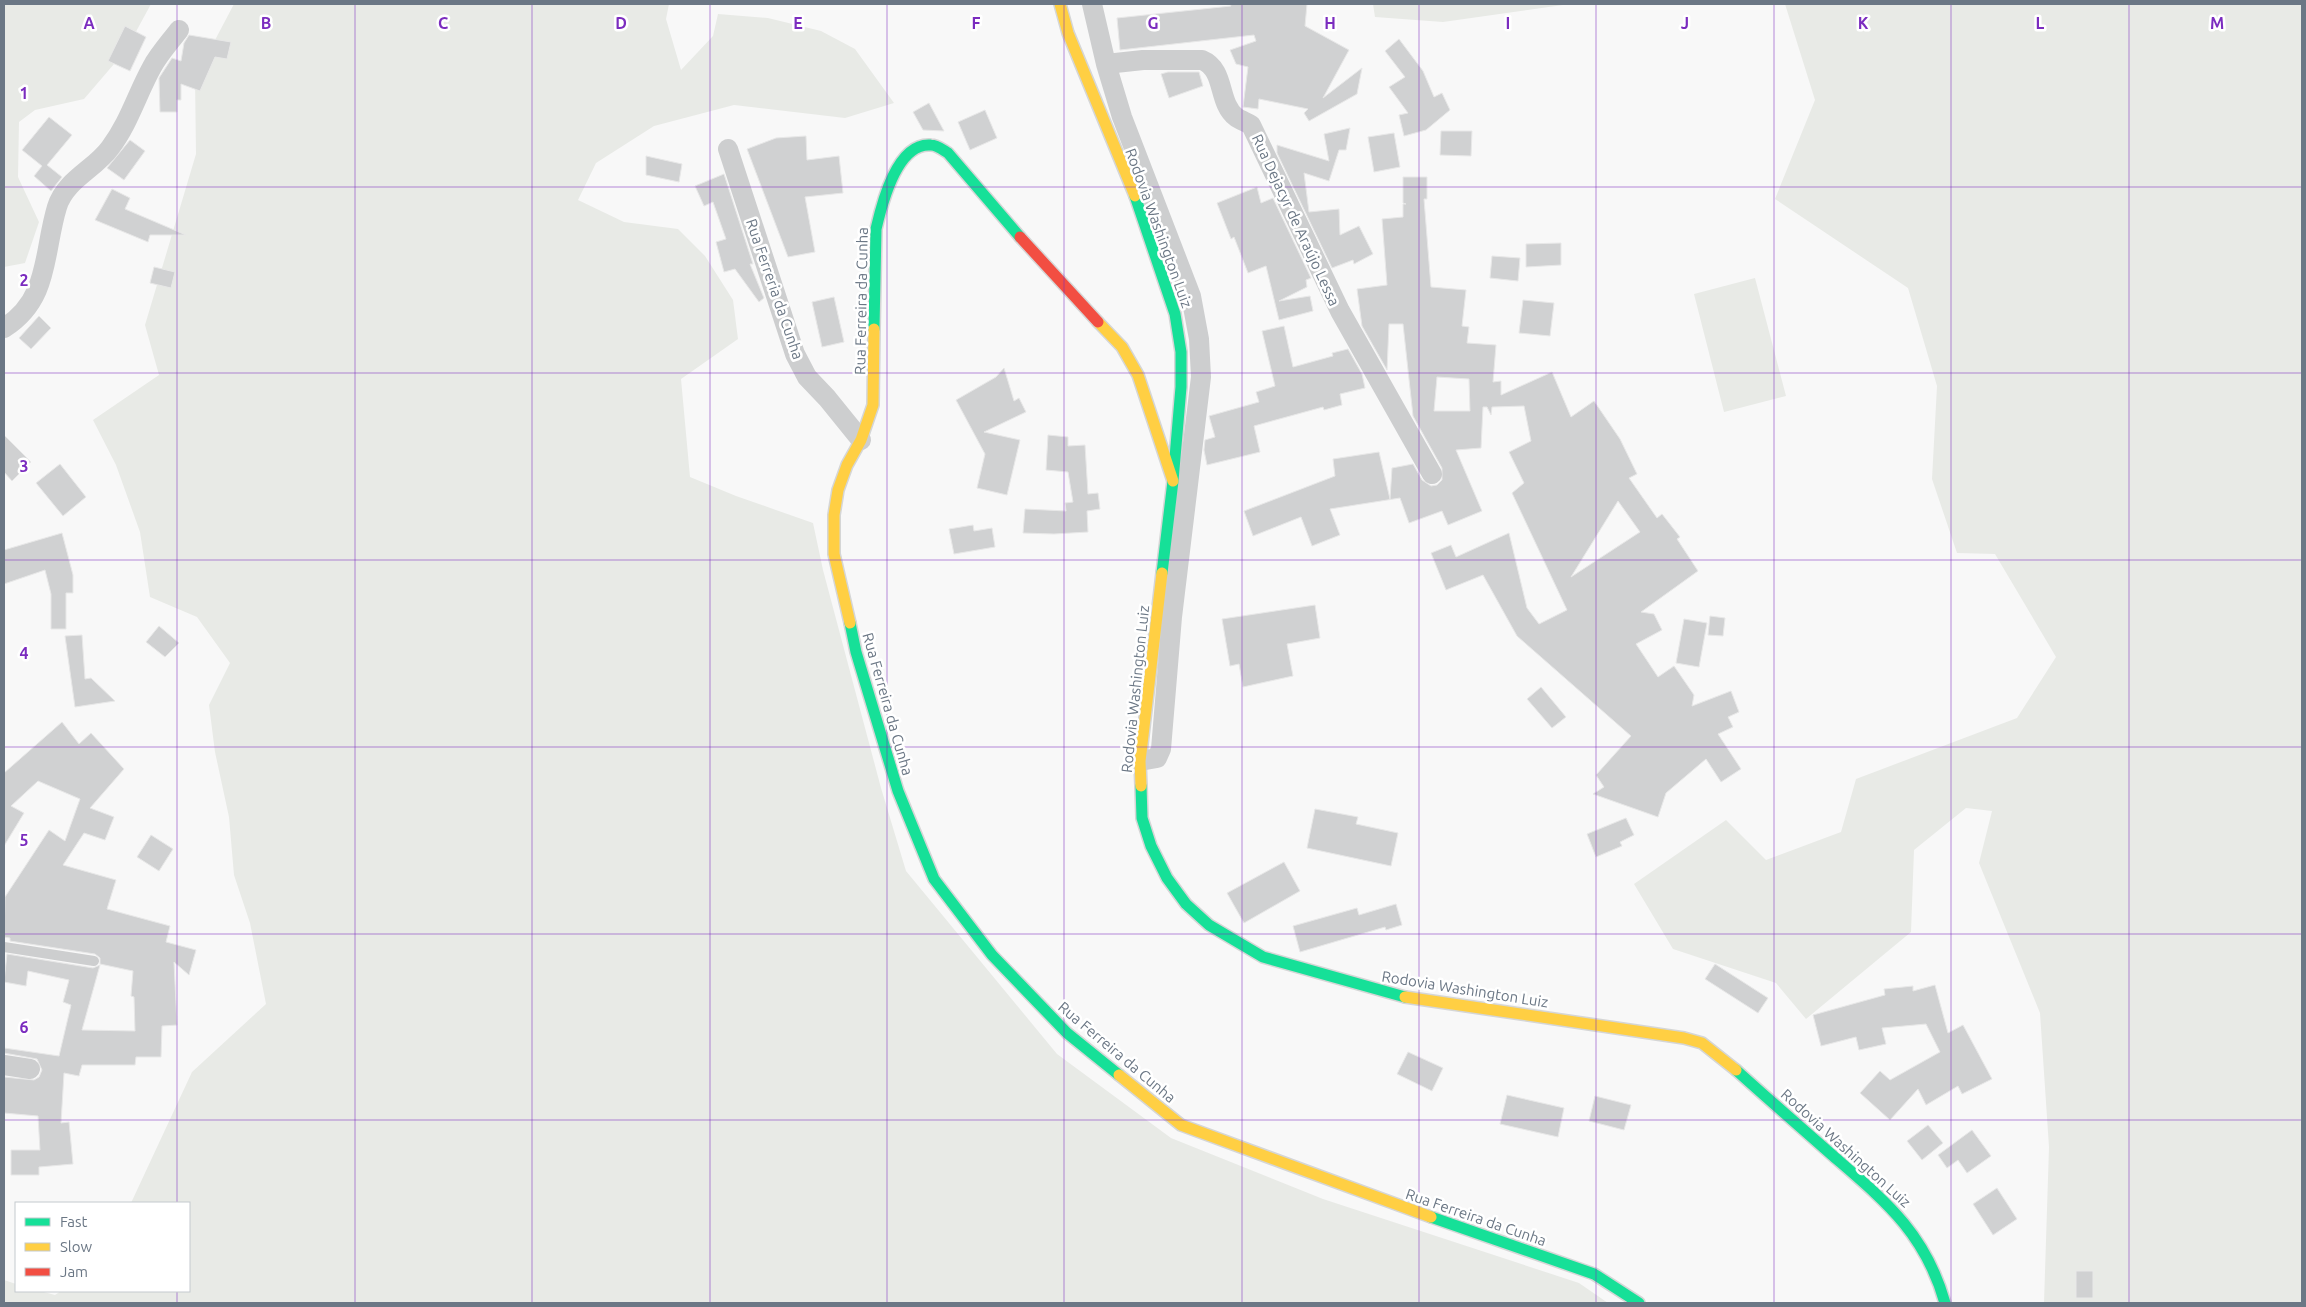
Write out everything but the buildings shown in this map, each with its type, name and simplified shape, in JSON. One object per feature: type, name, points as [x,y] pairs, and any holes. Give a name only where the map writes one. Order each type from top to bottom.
[{"type":"main road","name":"Rodovia Washington Luiz","points":[[1060,4],[1068,33],[1113,121],[1127,174],[1175,314],[1181,352],[1181,387],[1165,616]]},
{"type":"main road","name":"Rua Ferreira da Cunha","points":[[1173,481],[1138,376],[1122,347],[1031,251],[948,154],[935,146],[920,147],[901,162],[894,172],[880,205],[876,229],[876,349],[873,405],[861,440],[847,465],[838,490],[834,515],[834,554],[856,652],[898,791],[934,879],[992,955],[1067,1033],[1181,1125],[1373,1197],[1594,1274],[1639,1303]]},
{"type":"main road","name":"Rodovia Washington Luiz","points":[[1140,761],[1142,818],[1151,846],[1167,878],[1186,904],[1209,925],[1263,957],[1396,996],[1653,1033],[1702,1043],[1716,1052],[1891,1207],[1914,1233],[1926,1253],[1937,1276],[1945,1303]]},
{"type":"street","points":[[1092,4],[1106,64],[1113,121],[1191,296],[1199,339],[1201,377],[1165,616],[1156,712],[1162,749],[1157,758],[1140,761]]},
{"type":"street","points":[[4,328],[26,309],[41,284],[57,205],[67,188],[109,150],[123,129],[152,66],[179,30]]},
{"type":"street","name":"Rua Dejacyr de Araújo Lessa","points":[[1106,64],[1143,60],[1202,60],[1215,69],[1225,103],[1236,117],[1251,124],[1340,311],[1432,474]]},
{"type":"street","name":"Rua Ferreria da Cunha","points":[[728,149],[796,354],[807,378],[827,398],[861,440]]},
{"type":"street","points":[[4,1065],[30,1069]]},
{"type":"lane","points":[[4,948],[94,961]]},
{"type":"shaded area","points":[[4,4],[151,4],[126,50],[84,99],[35,110],[19,122],[18,177],[39,222],[25,263],[4,267]]},
{"type":"shaded area","points":[[234,4],[669,4],[666,19],[681,70],[713,36],[718,14],[768,18],[821,31],[855,49],[894,103],[845,118],[734,105],[654,126],[596,163],[578,200],[624,222],[678,229],[705,256],[733,300],[738,339],[681,379],[690,477],[736,496],[813,523],[823,570],[881,788],[906,871],[1057,1054],[1171,1138],[1323,1199],[1579,1283],[1608,1303],[4,1303],[4,1280],[15,1284],[15,1292],[44,1292],[55,1295],[60,1292],[190,1292],[190,1202],[131,1202],[192,1072],[266,1004],[250,923],[234,875],[229,817],[215,752],[209,705],[230,663],[197,617],[150,597],[140,532],[116,465],[93,420],[159,375],[145,325],[196,154],[195,78]]},
{"type":"shaded area","points":[[1373,4],[1570,4],[1443,22],[1375,17]]},
{"type":"shaded area","points":[[1785,4],[2302,4],[2302,1303],[2044,1303],[2049,1147],[2040,1013],[1979,863],[1992,811],[1966,808],[1914,850],[1911,932],[1806,1019],[1776,983],[1673,949],[1634,884],[1726,820],[1766,860],[1841,832],[1856,779],[2017,718],[2056,657],[1995,554],[1957,553],[1932,479],[1937,386],[1908,288],[1775,199],[1815,100]]},
{"type":"shaded area","points":[[1755,278],[1786,396],[1724,412],[1694,294]]},
{"type":"traffic: fast","points":[[874,329],[876,229],[882,204],[893,176],[900,163],[909,153],[919,147],[931,145],[948,153],[1020,237]]},
{"type":"traffic: fast","points":[[1135,196],[1175,314],[1181,352],[1181,387],[1173,481],[1162,573]]},
{"type":"traffic: fast","points":[[850,623],[856,652],[898,791],[934,879],[992,955],[1067,1033],[1119,1075]]},
{"type":"traffic: fast","points":[[1141,786],[1142,818],[1151,846],[1167,878],[1186,904],[1209,925],[1263,957],[1405,997]]},
{"type":"traffic: fast","points":[[1736,1070],[1868,1187],[1900,1219],[1926,1256],[1937,1278],[1945,1303]]},
{"type":"traffic: fast","points":[[1431,1217],[1594,1274],[1639,1303]]},
{"type":"traffic: slow","points":[[1060,4],[1068,33],[1135,196]]},
{"type":"traffic: slow","points":[[1098,322],[1122,347],[1138,375],[1173,481]]},
{"type":"traffic: slow","points":[[850,623],[834,554],[834,515],[838,490],[847,465],[861,440],[873,405],[874,329]]},
{"type":"traffic: slow","points":[[1141,786],[1140,761],[1162,573]]},
{"type":"traffic: slow","points":[[1405,997],[1684,1038],[1702,1043],[1736,1070]]},
{"type":"traffic: slow","points":[[1119,1075],[1181,1125],[1431,1217]]},
{"type":"traffic: jam","points":[[1020,237],[1098,322]]}]
